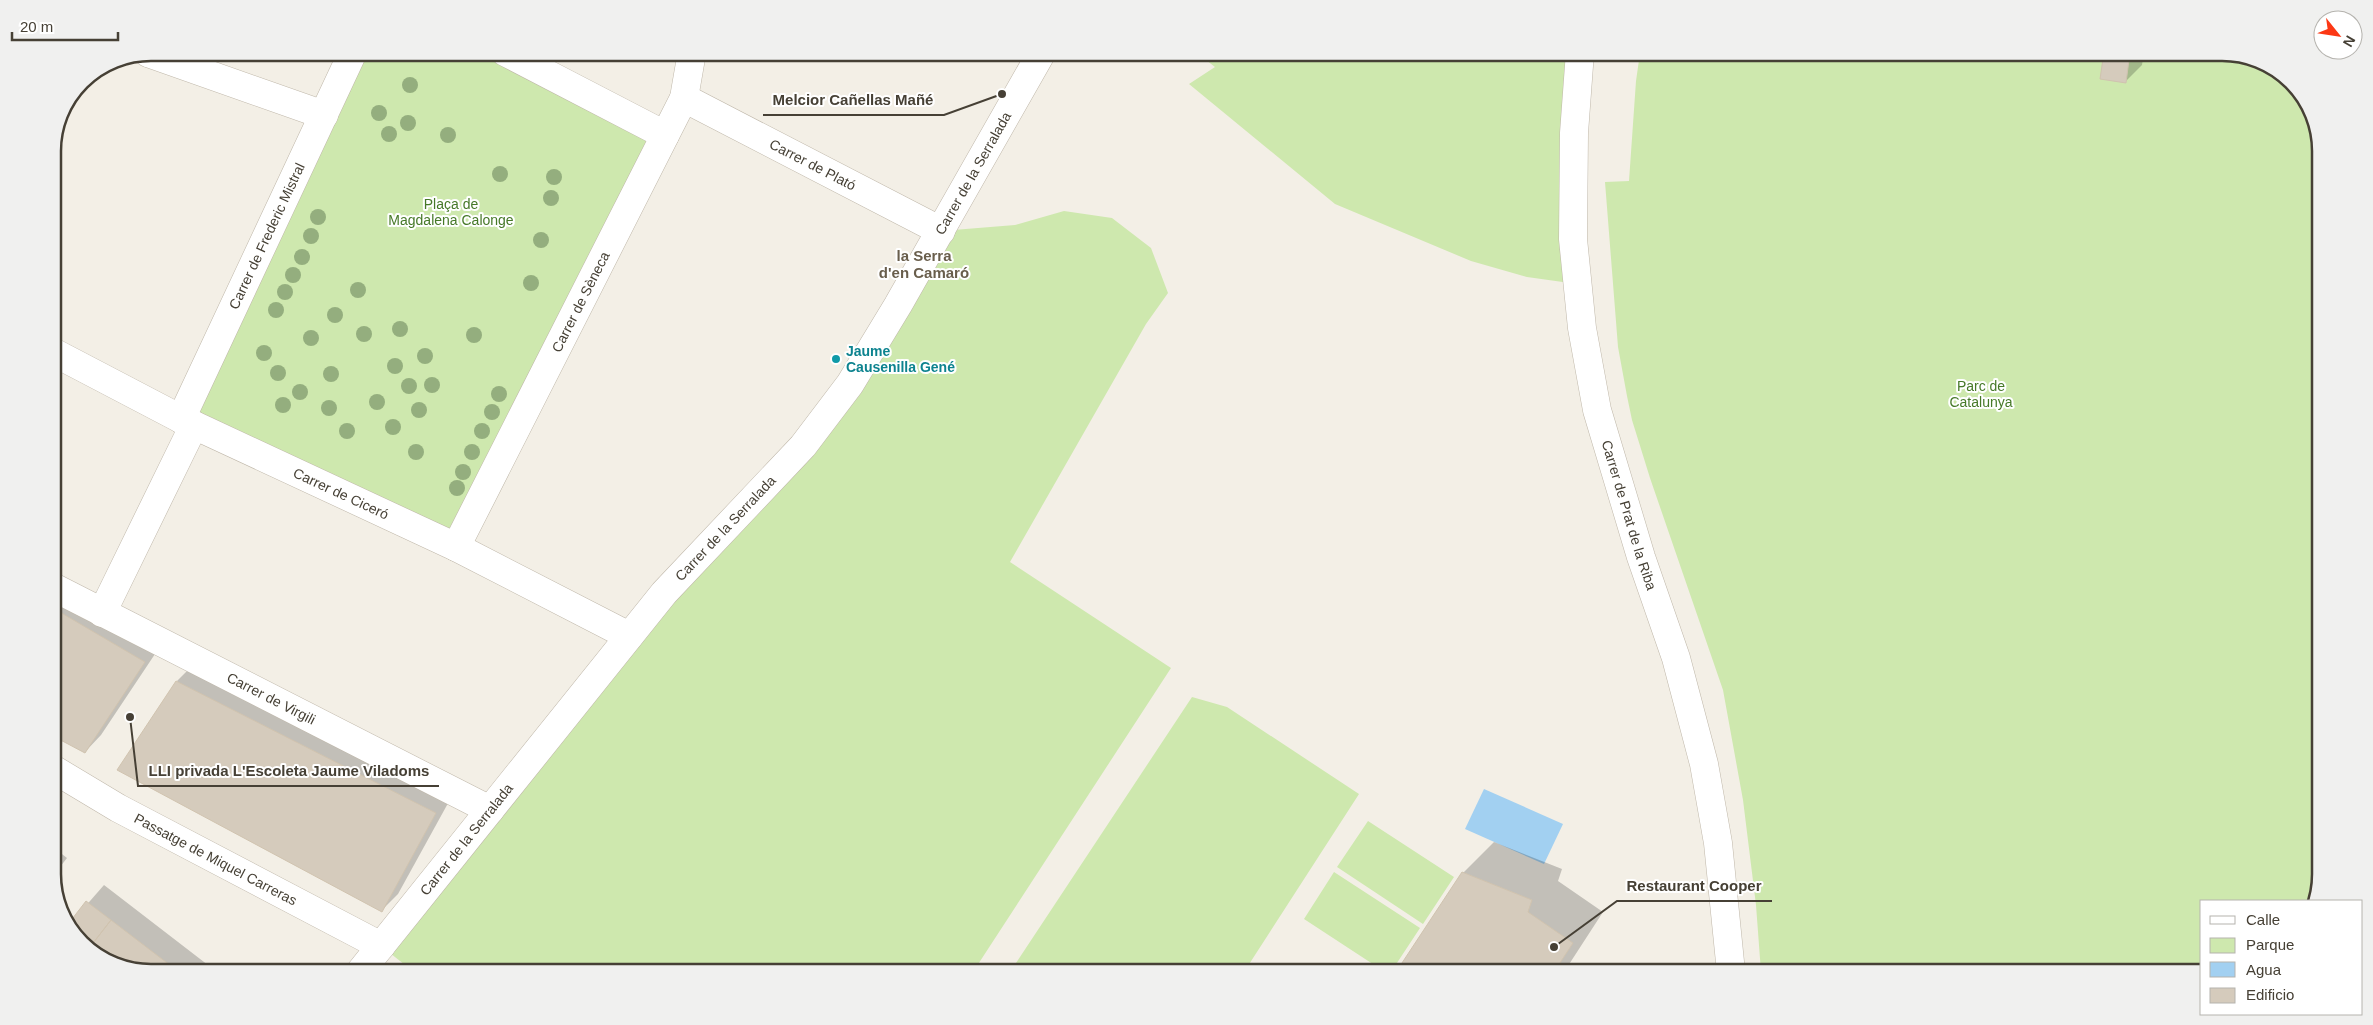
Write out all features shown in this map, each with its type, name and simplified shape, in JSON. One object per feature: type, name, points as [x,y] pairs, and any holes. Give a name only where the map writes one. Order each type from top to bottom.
[{"type":"street","points":[[171,61],[324,115]]},
{"type":"street","name":"Carrer de Frederic Mistral","points":[[102,613],[349,61]]},
{"type":"street","points":[[522,61],[665,135]]},
{"type":"street","name":"Carrer de Sèneca","points":[[456,547],[684,98],[690,61]]},
{"type":"street","name":"Carrer de la Serralada","points":[[366,964],[664,593],[803,446],[850,384],[941,231],[1037,61]]},
{"type":"street","name":"Carrer de Prat de la Riba","points":[[1579,61],[1574,133],[1573,239],[1582,328],[1597,410],[1641,557],[1676,658],[1704,764],[1718,843],[1730,964]]},
{"type":"street","name":"Carrer de Plató","points":[[684,98],[941,231]]},
{"type":"street","name":"Carrer de Ciceró","points":[[61,356],[188,422],[456,547],[629,636]]},
{"type":"street","name":"Carrer de Virgili","points":[[61,591],[490,810]]},
{"type":"street","name":"Passatge de Miquel Carreras","points":[[61,774],[118,808],[381,946]]},
{"type":"green space","name":"Plaça de Magdalena Calonge","points":[[349,61],[521,61],[665,135],[456,547],[181,419]]},
{"type":"green space","points":[[1207,61],[1580,61],[1577,284],[1527,277],[1471,261],[1335,204],[1189,84],[1215,67]]},
{"type":"green space","name":"Parc de Catalunya","points":[[1639,61],[2222,61],[2245,64],[2267,73],[2281,84],[2297,101],[2307,122],[2312,146],[2312,874],[2308,900],[2200,900],[2200,964],[1760,964],[1756,905],[1743,800],[1723,690],[1632,420],[1618,347],[1605,182],[1629,181]]},
{"type":"green space","points":[[1064,211],[1112,218],[1151,248],[1168,293],[1146,324],[1010,562],[1171,668],[978,964],[404,964],[381,946],[803,446],[941,231],[1015,225]]},
{"type":"green space","points":[[1192,697],[1227,707],[1359,794],[1249,964],[1015,964]]},
{"type":"green space","points":[[1368,821],[1454,877],[1423,924],[1337,867]]},
{"type":"green space","points":[[1334,872],[1420,928],[1396,964],[1373,964],[1304,919]]},
{"type":"water","points":[[1484,789],[1563,824],[1544,864],[1465,829]]},
{"type":"building","points":[[2103,61],[2129,61],[2126,83],[2100,79]]},
{"type":"building","points":[[61,613],[145,662],[85,753],[61,740]]},
{"type":"building","points":[[176,681],[436,813],[382,912],[117,770]]},
{"type":"building","points":[[1462,872],[1532,900],[1528,912],[1573,943],[1559,964],[1401,964]]},
{"type":"building","points":[[86,901],[111,920],[94,942],[76,924],[73,918]]},
{"type":"building","points":[[111,920],[169,964],[128,961],[106,952],[94,942]]},
{"type":"place","name":"Melcior Cañellas Mañé","points":[[1002,94]]},
{"type":"place","name":"Jaume Causenilla Gené","points":[[836,359]]},
{"type":"place","name":"LLI privada L'Escoleta Jaume Viladoms","points":[[130,717]]},
{"type":"place","name":"Restaurant Cooper","points":[[1554,947]]},
{"type":"district","name":"la Serra d'en Camaró","points":[[924,264]]}]
